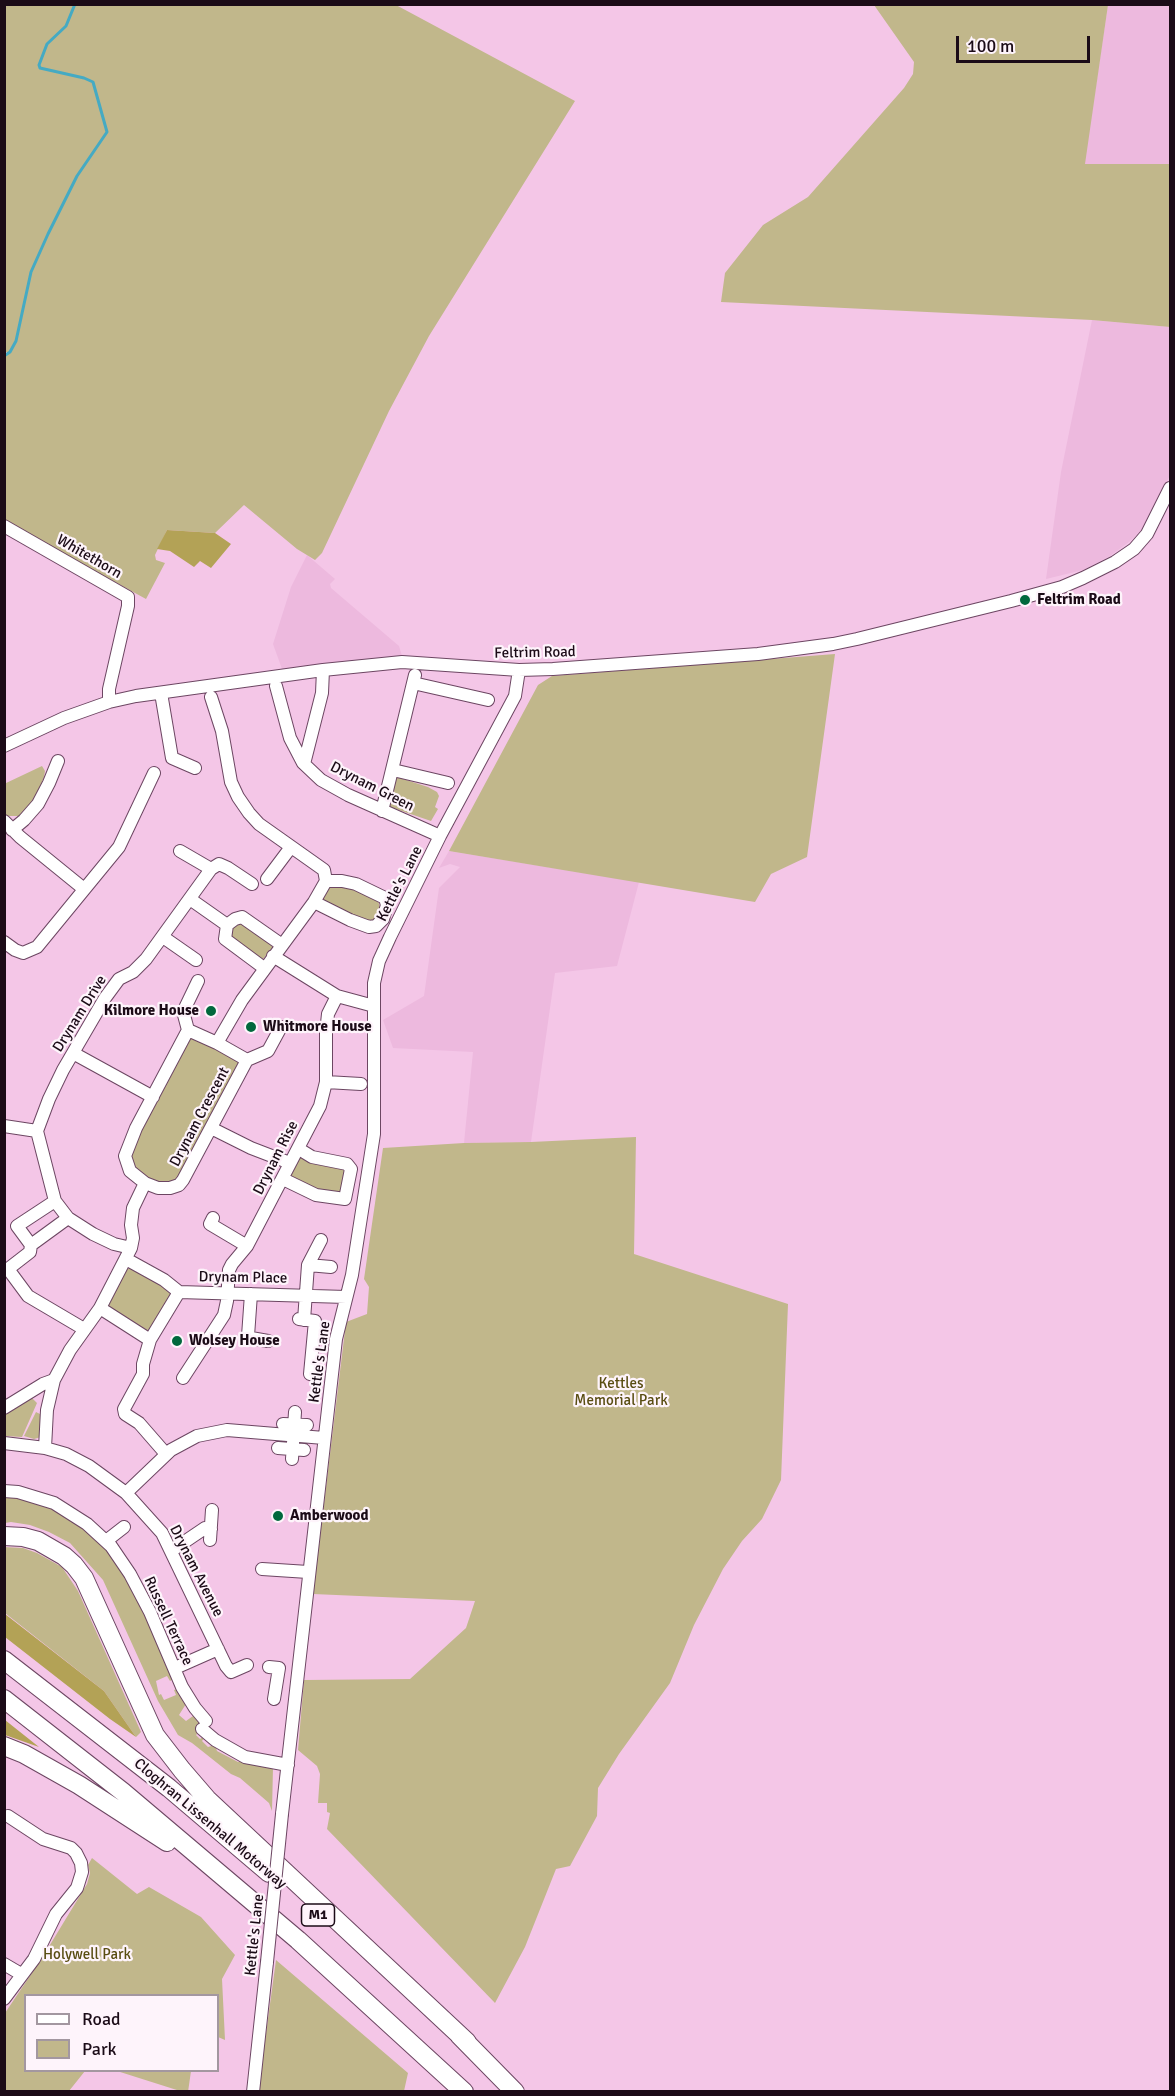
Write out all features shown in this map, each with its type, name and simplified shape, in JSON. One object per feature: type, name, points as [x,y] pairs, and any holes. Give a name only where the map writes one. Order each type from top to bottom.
[{"type":"highway","points":[[4,1536],[38,1541],[64,1556],[74,1565],[84,1578],[155,1735],[182,1770],[207,1799],[467,2042]]},
{"type":"highway","name":"Cloghran Lissenhall Motorway","points":[[4,1660],[169,1788],[467,2042],[515,2091]]},
{"type":"highway","name":"Cloghran Lissenhall Motorway","points":[[4,1699],[123,1792],[298,1940],[464,2091]]},
{"type":"highway","points":[[4,1746],[24,1754],[79,1785],[170,1844],[298,1940]]},
{"type":"street","name":"Feltrim Road","points":[[4,746],[64,718],[109,702],[323,670],[402,662],[519,670],[662,662],[758,654],[833,644],[1052,590],[1083,578],[1115,562],[1134,549],[1147,534],[1170,489]]},
{"type":"street","name":"Whitethorn","points":[[4,526],[128,597],[128,606],[109,689],[109,702]]},
{"type":"street","points":[[303,763],[322,693],[323,670]]},
{"type":"street","name":"Kettle's Lane","points":[[253,2091],[308,1572],[336,1339],[352,1275],[374,1134],[374,983],[379,962],[440,836],[515,696],[519,670]]},
{"type":"street","points":[[382,811],[414,679],[488,700]]},
{"type":"street","name":"Drynam Green","points":[[276,686],[291,738],[303,763],[321,780],[382,811],[440,836]]},
{"type":"street","points":[[161,693],[172,758],[195,768]]},
{"type":"street","points":[[211,697],[222,731],[231,782],[238,797],[259,824],[324,870],[326,881],[314,902],[242,999],[217,1043]]},
{"type":"street","points":[[58,761],[38,804],[24,820],[8,826],[84,889]]},
{"type":"street","points":[[393,770],[448,783]]},
{"type":"street","points":[[4,942],[23,953],[37,947],[119,846],[154,773]]},
{"type":"street","points":[[267,879],[291,847]]},
{"type":"street","points":[[180,851],[211,869],[219,864],[228,868],[252,884]]},
{"type":"street","name":"Drynam Drive","points":[[37,1131],[49,1099],[83,1032],[119,979],[140,966],[211,869]]},
{"type":"street","points":[[314,902],[369,927],[376,926],[383,919],[387,905],[385,898],[356,884],[326,881]]},
{"type":"street","points":[[189,898],[227,925]]},
{"type":"street","points":[[264,968],[225,939],[227,925],[234,919],[242,917],[282,945]]},
{"type":"street","points":[[163,937],[196,960]]},
{"type":"street","points":[[273,956],[336,996],[374,1006]]},
{"type":"street","points":[[45,1448],[47,1410],[54,1380],[84,1329],[100,1308],[128,1254],[133,1238],[131,1225],[133,1208],[145,1183],[130,1171],[125,1156],[136,1128],[188,1030],[185,1008],[198,981]]},
{"type":"street","name":"Drynam Rise","points":[[227,1293],[229,1270],[247,1246],[320,1106],[326,1082],[328,1014],[336,996]]},
{"type":"street","points":[[247,1060],[268,1051],[281,1027]]},
{"type":"street","name":"Drynam Crescent","points":[[145,1183],[158,1188],[170,1188],[183,1180],[247,1060],[188,1030]]},
{"type":"street","points":[[73,1053],[153,1097]]},
{"type":"street","points":[[326,1082],[361,1084]]},
{"type":"street","points":[[4,1126],[37,1131],[54,1201],[68,1218],[128,1254],[179,1292],[150,1340],[143,1364],[143,1374],[124,1409],[125,1414],[139,1423],[166,1454]]},
{"type":"street","points":[[211,1128],[251,1148],[290,1163]]},
{"type":"street","points":[[283,1179],[316,1195],[345,1199],[351,1169],[347,1164],[312,1157],[299,1149]]},
{"type":"street","points":[[54,1201],[17,1226],[31,1245],[30,1252],[6,1271],[28,1296],[84,1329]]},
{"type":"street","points":[[31,1245],[68,1218]]},
{"type":"street","points":[[213,1218],[210,1224],[247,1246]]},
{"type":"street","name":"Drynam Place","points":[[306,1295],[308,1265],[321,1240]]},
{"type":"street","name":"Drynam Place","points":[[308,1265],[331,1267]]},
{"type":"street","name":"Drynam Place","points":[[179,1292],[346,1297]]},
{"type":"street","points":[[183,1378],[224,1315],[227,1293]]},
{"type":"street","points":[[251,1294],[248,1336],[268,1341]]},
{"type":"street","points":[[306,1295],[301,1320],[315,1321],[310,1374],[318,1375]]},
{"type":"street","points":[[100,1308],[150,1340]]},
{"type":"street","points":[[4,1408],[43,1384],[54,1380]]},
{"type":"street","points":[[291,1424],[324,1438]]},
{"type":"street","points":[[278,1448],[296,1453],[291,1424]]},
{"type":"street","points":[[126,1493],[166,1454],[197,1436],[227,1430],[291,1424],[307,1425]]},
{"type":"street","name":"Drynam Avenue","points":[[4,1443],[45,1448],[66,1454],[89,1466],[126,1493],[162,1533],[230,1678],[247,1665]]},
{"type":"street","name":"Russell Terrace","points":[[4,1491],[18,1492],[54,1503],[87,1524],[106,1541],[141,1595],[182,1687],[215,1740],[245,1758],[288,1765]]},
{"type":"street","points":[[106,1541],[142,1509]]},
{"type":"street","points":[[171,1551],[205,1528],[211,1534],[212,1510]]},
{"type":"street","points":[[262,1569],[308,1572]]},
{"type":"street","points":[[175,1668],[218,1649]]},
{"type":"street","points":[[269,1667],[279,1668],[274,1699]]},
{"type":"street","points":[[276,1683],[297,1687]]},
{"type":"street","points":[[183,1717],[195,1708]]},
{"type":"street","points":[[4,1999],[34,1959],[56,1914],[81,1880],[81,1863],[71,1848],[44,1839],[8,1816]]},
{"type":"street","points":[[4,1964],[21,1974]]},
{"type":"shaded area","points":[[1108,5],[1170,5],[1170,164],[1084,165]]},
{"type":"shaded area","points":[[1092,320],[1170,327],[1170,475],[1145,527],[1129,542],[1110,556],[1083,570],[1046,579],[1061,472]]},
{"type":"shaded area","points":[[167,530],[215,533],[231,544],[211,568],[200,561],[194,567],[170,551],[157,549]]},
{"type":"shaded area","points":[[307,555],[335,579],[330,584],[331,588],[399,646],[402,656],[282,669],[273,644],[291,587]]},
{"type":"shaded area","points":[[449,851],[639,882],[617,966],[555,973],[531,1142],[464,1143],[473,1052],[393,1048],[383,1020],[424,996],[439,888],[460,867],[450,864],[439,868]]},
{"type":"shaded area","points":[[5,1614],[104,1691],[136,1737],[5,1637]]},
{"type":"shaded area","points":[[5,1720],[39,1747],[5,1735]]},
{"type":"green space","points":[[4,5],[396,5],[575,101],[429,336],[389,411],[322,553],[315,560],[297,549],[244,505],[215,533],[167,530],[155,555],[156,560],[165,563],[146,599],[5,522],[4,356],[9,352],[4,352]]},
{"type":"green space","points":[[874,5],[1108,5],[1085,164],[1170,164],[1170,327],[1092,320],[721,302],[725,273],[763,225],[808,197],[904,88],[913,74],[914,62]]},
{"type":"green space","points":[[835,654],[807,857],[771,874],[755,902],[449,851],[538,685],[552,676]]},
{"type":"green space","points":[[42,766],[45,771],[44,777],[36,797],[19,816],[5,816],[4,784]]},
{"type":"green space","points":[[397,777],[437,792],[439,796],[435,807],[438,809],[431,821],[390,807]]},
{"type":"green space","points":[[333,884],[349,886],[378,901],[380,907],[378,916],[371,923],[325,903],[322,894],[325,888]]},
{"type":"green space","points":[[240,922],[272,944],[272,948],[263,959],[258,959],[231,940],[231,929]]},
{"type":"green space","points":[[191,1037],[238,1060],[238,1067],[179,1177],[167,1184],[152,1180],[135,1170],[130,1150]]},
{"type":"green space","name":"Kettles Memorial Park","points":[[636,1137],[634,1254],[788,1304],[781,1480],[762,1519],[742,1541],[723,1569],[694,1625],[670,1683],[619,1754],[598,1788],[597,1816],[570,1866],[556,1869],[525,1947],[495,2003],[327,1829],[330,1813],[327,1812],[327,1803],[318,1803],[320,1774],[317,1766],[298,1750],[304,1680],[410,1679],[466,1628],[475,1601],[313,1594],[346,1322],[367,1314],[369,1287],[364,1279],[383,1148]]},
{"type":"green space","points":[[302,1156],[347,1168],[346,1181],[339,1195],[322,1192],[290,1176],[298,1158]]},
{"type":"green space","points":[[132,1268],[157,1282],[172,1295],[151,1329],[146,1331],[108,1308],[107,1304],[126,1269]]},
{"type":"green space","points":[[31,1397],[37,1403],[22,1437],[5,1436],[4,1415]]},
{"type":"green space","points":[[36,1412],[42,1415],[41,1437],[34,1439],[24,1436]]},
{"type":"green space","points":[[4,1494],[33,1499],[70,1516],[104,1545],[133,1587],[173,1679],[170,1681],[167,1676],[156,1681],[159,1695],[161,1694],[164,1700],[176,1695],[174,1690],[177,1689],[186,1704],[179,1715],[186,1721],[193,1716],[202,1722],[197,1726],[199,1732],[196,1735],[200,1739],[205,1737],[202,1741],[208,1747],[215,1745],[217,1751],[238,1762],[243,1760],[273,1767],[272,1811],[269,1803],[240,1778],[231,1774],[192,1743],[178,1735],[158,1701],[103,1580],[70,1543],[30,1525],[5,1523]]},
{"type":"green space","points":[[4,1547],[23,1548],[62,1567],[78,1591],[141,1732],[136,1737],[104,1691],[5,1613]]},
{"type":"green space","name":"Holywell Park","points":[[92,1858],[137,1894],[149,1887],[201,1917],[235,1955],[222,1979],[225,2040],[219,2037],[219,1994],[24,1994],[24,2072],[84,2072],[69,2091],[5,2091],[5,2013],[87,1884],[90,1873],[88,1865]]},
{"type":"green space","points":[[276,1960],[408,2073],[404,2091],[258,2092]]},
{"type":"green space","points":[[120,2072],[191,2072],[188,2092]]},
{"type":"waterway","points":[[4,356],[10,352],[16,341],[31,272],[48,234],[77,176],[107,132],[93,82],[40,68],[39,65],[47,44],[66,26],[75,4]]},
{"type":"place","name":"Feltrim Road","points":[[1025,600]]},
{"type":"place","name":"Kilmore House","points":[[211,1011]]},
{"type":"place","name":"Whitmore House","points":[[251,1027]]},
{"type":"place","name":"Wolsey House","points":[[177,1341]]},
{"type":"place","name":"Amberwood","points":[[278,1516]]}]
